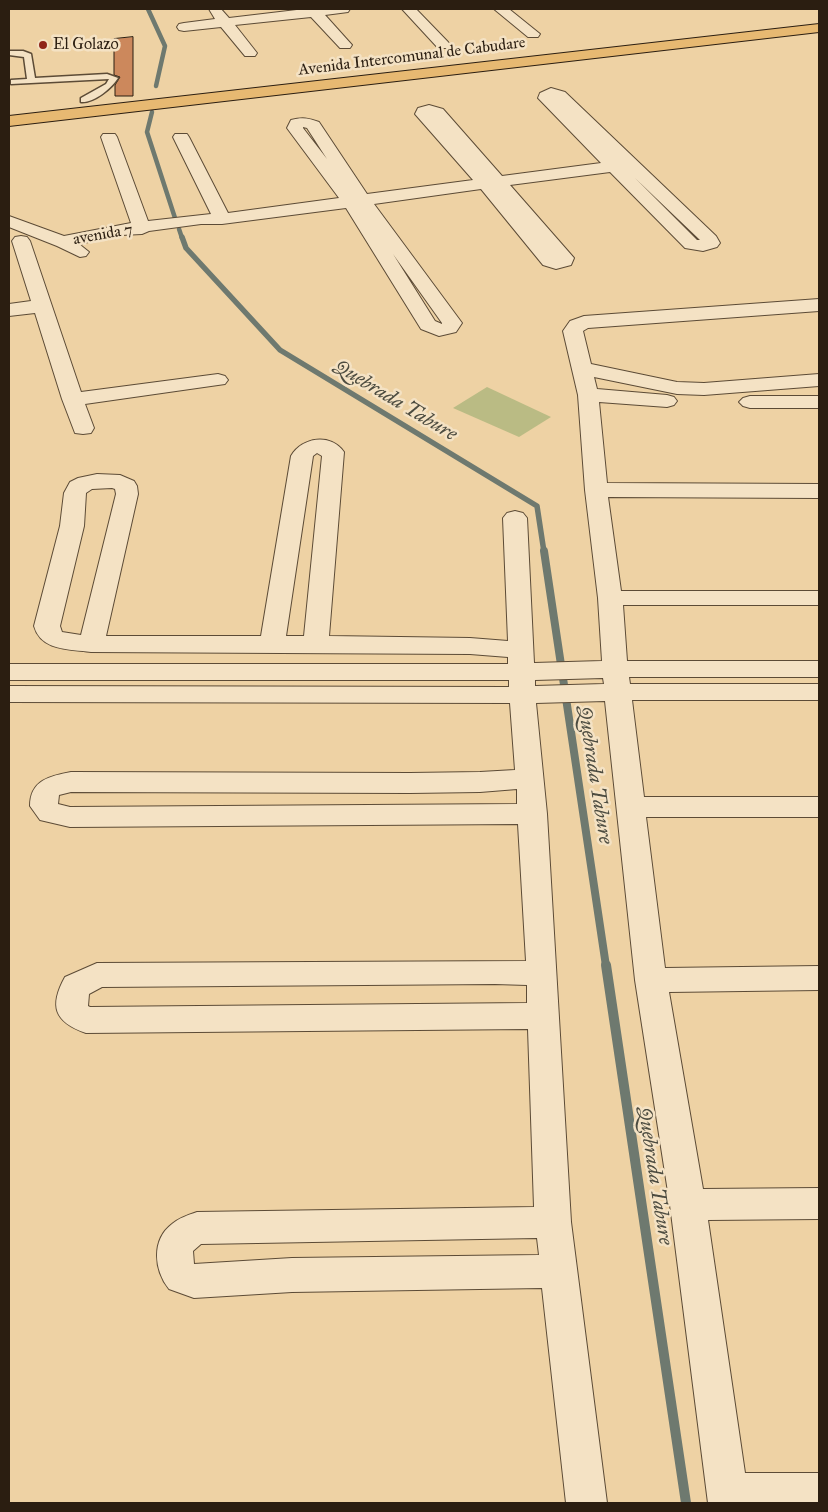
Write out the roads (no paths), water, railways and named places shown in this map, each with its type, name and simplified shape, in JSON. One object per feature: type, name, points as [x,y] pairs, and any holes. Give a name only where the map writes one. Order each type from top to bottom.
[{"type":"highway","name":"Avenida Intercomunal de Cabudare","points":[[11,111],[84,100],[819,17]]},
{"type":"highway","name":"Avenida Intercomunal de Cabudare","points":[[11,111],[64,114],[819,28]]},
{"type":"highway","points":[[9,128],[64,114]]},
{"type":"street","points":[[214,9],[250,53]]},
{"type":"street","points":[[184,27],[313,10],[343,9]]},
{"type":"street","points":[[409,9],[443,45]]},
{"type":"street","points":[[500,9],[533,34]]},
{"type":"street","points":[[313,10],[345,45]]},
{"type":"street","points":[[109,137],[142,229],[220,215],[618,161],[710,240],[711,243],[702,246],[691,244],[618,161],[572,115]]},
{"type":"street","points":[[445,130],[488,179],[565,258],[564,261],[556,263],[550,261],[488,179]]},
{"type":"street","points":[[181,137],[220,215]]},
{"type":"street","points":[[354,197],[452,323],[449,328],[439,330],[428,326],[354,197]]},
{"type":"street","name":"avenida 7","points":[[9,221],[63,242],[84,254],[102,253],[134,240],[142,229]]},
{"type":"street","name":"avenida 7","points":[[63,242],[121,230],[142,229]]},
{"type":"street","points":[[21,241],[83,428]]},
{"type":"street","points":[[819,305],[584,322],[576,325],[573,331],[588,395],[596,490],[610,598],[612,681],[632,807],[651,980],[688,1205],[728,1499],[819,1493]]},
{"type":"street","points":[[9,310],[41,306]]},
{"type":"street","points":[[581,368],[686,388],[704,389],[819,380]]},
{"type":"street","points":[[72,399],[218,380]]},
{"type":"street","points":[[588,395],[678,402],[819,402]]},
{"type":"street","points":[[272,644],[302,456],[307,448],[318,446],[329,448],[333,452],[333,456],[316,644]]},
{"type":"street","points":[[91,644],[127,494],[126,486],[120,482],[112,481],[86,483],[78,487],[75,493],[72,526],[47,626],[49,634],[55,639],[91,644],[470,646],[522,673],[558,683],[819,670]]},
{"type":"street","points":[[596,490],[819,491]]},
{"type":"street","points":[[515,518],[522,673],[533,814],[542,974],[553,1222],[586,1503]]},
{"type":"street","points":[[610,598],[819,598]]},
{"type":"street","points":[[9,672],[522,673]]},
{"type":"street","points":[[9,694],[522,673]]},
{"type":"street","points":[[612,681],[819,692]]},
{"type":"street","points":[[530,778],[436,783],[71,782],[49,787],[43,798],[44,806],[50,812],[70,817],[533,814]]},
{"type":"street","points":[[632,807],[819,807]]},
{"type":"street","points":[[542,974],[485,972],[97,975],[76,986],[71,1008],[77,1017],[86,1020],[544,1016]]},
{"type":"street","points":[[651,980],[819,978]]},
{"type":"street","points":[[688,1205],[819,1203]]},
{"type":"street","points":[[553,1222],[197,1228],[186,1233],[177,1241],[174,1253],[176,1267],[182,1277],[194,1281],[292,1275],[558,1271]]},
{"type":"lane","points":[[9,53],[23,53],[28,56],[31,81]]},
{"type":"lane","points":[[14,82],[107,76],[114,78],[109,86],[84,100]]},
{"type":"waterway","name":"Quebrada Tabure","points":[[148,9],[165,46],[156,86]]},
{"type":"waterway","name":"Quebrada Tabure","points":[[152,112],[147,132],[175,218]]},
{"type":"waterway","name":"Quebrada Tabure","points":[[179,229],[182,238]]},
{"type":"waterway","name":"Quebrada Tabure","points":[[182,237],[186,248],[280,350],[537,506],[544,552]]},
{"type":"waterway","name":"Quebrada Tabure","points":[[544,551],[606,966]]},
{"type":"waterway","name":"Quebrada Tabure","points":[[606,965],[686,1503]]},
{"type":"place","name":"El Golazo","points":[[43,45]]}]
